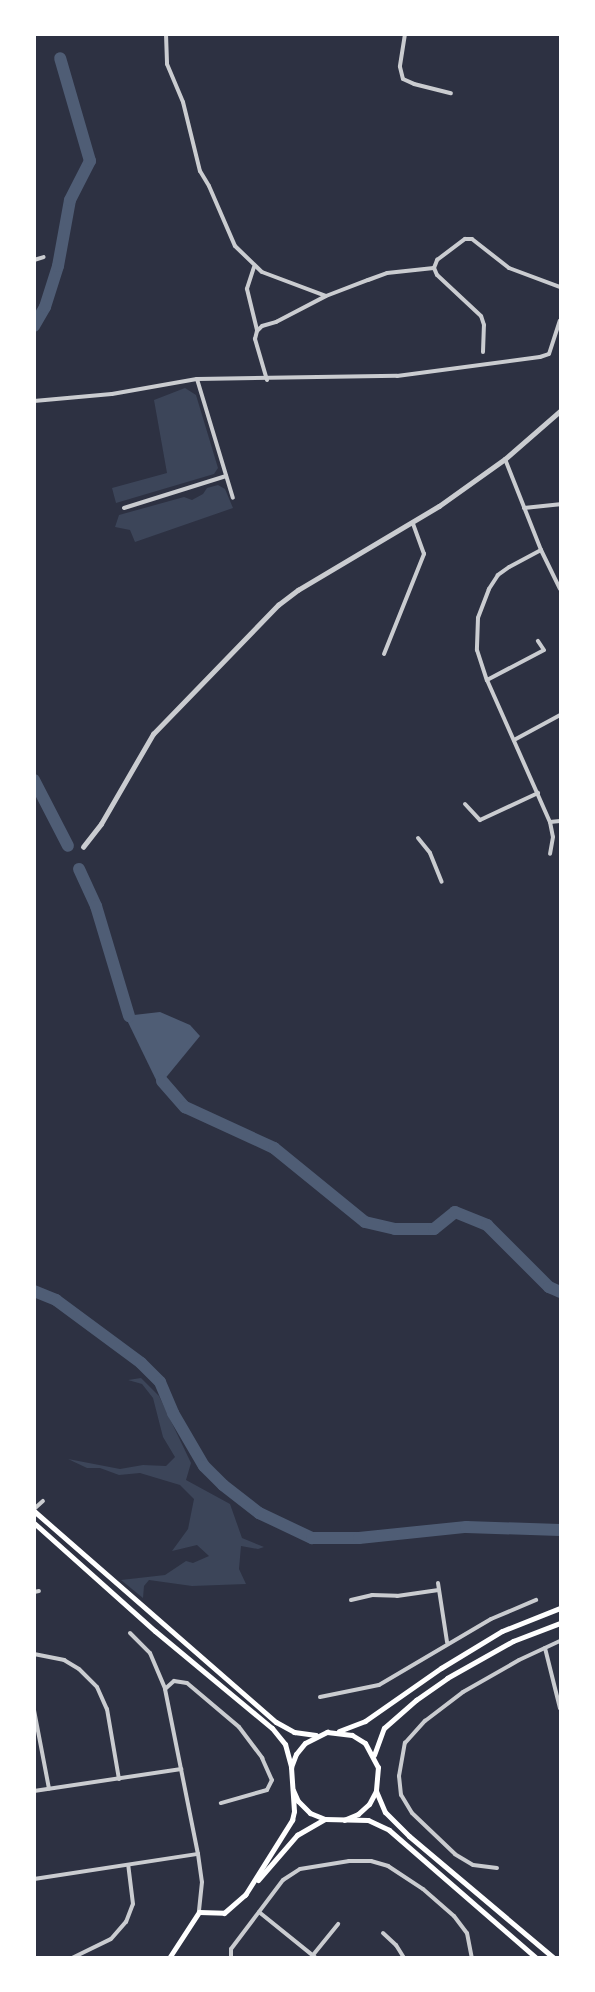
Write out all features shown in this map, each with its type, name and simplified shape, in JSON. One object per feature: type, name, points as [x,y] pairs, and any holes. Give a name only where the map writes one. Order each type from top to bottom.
[{"type":"main road","points":[[34,1510],[276,1722],[294,1732],[316,1736],[338,1732],[365,1721],[449,1663],[502,1631],[561,1608]]},
{"type":"main road","points":[[34,1523],[155,1631],[272,1728],[285,1744],[291,1767],[294,1811],[292,1820],[245,1895]]},
{"type":"main road","points":[[344,1820],[358,1814],[369,1804],[376,1791],[379,1779],[374,1755],[384,1728],[416,1700],[447,1678],[505,1646],[561,1623]]},
{"type":"main road","points":[[338,1732],[358,1739],[374,1755]]},
{"type":"main road","points":[[291,1767],[300,1748],[316,1736]]},
{"type":"main road","points":[[291,1786],[298,1801],[310,1813],[325,1819],[368,1820],[389,1830],[536,1958]]},
{"type":"main road","points":[[376,1791],[385,1812],[409,1836],[554,1958]]},
{"type":"main road","points":[[169,1958],[199,1912],[224,1913],[245,1895],[297,1835],[325,1819]]},
{"type":"street","points":[[166,34],[167,64],[183,102],[200,171],[209,186],[235,246],[254,267],[326,296]]},
{"type":"street","points":[[405,34],[399,67],[403,79],[451,93]]},
{"type":"street","points":[[434,268],[437,260],[465,239],[472,239],[509,268],[561,287]]},
{"type":"street","points":[[34,260],[44,256]]},
{"type":"street","points":[[254,267],[247,289],[257,331],[255,339],[267,380]]},
{"type":"street","points":[[257,331],[262,326],[276,322],[326,296],[387,273],[434,268]]},
{"type":"street","points":[[434,268],[481,316],[484,325],[483,352]]},
{"type":"street","points":[[34,401],[112,394],[197,379],[267,380],[396,376],[549,354],[561,321]]},
{"type":"street","points":[[197,379],[233,498]]},
{"type":"street","points":[[83,848],[101,824],[153,734],[278,605],[298,590],[412,524],[505,459],[561,411]]},
{"type":"street","points":[[505,459],[541,550],[561,589]]},
{"type":"street","points":[[124,508],[226,476]]},
{"type":"street","points":[[524,508],[561,504]]},
{"type":"street","points":[[384,654],[424,554],[412,524]]},
{"type":"street","points":[[541,550],[498,575],[482,604],[477,650],[487,680],[550,822],[553,837],[550,854]]},
{"type":"street","points":[[487,680],[544,651],[538,641]]},
{"type":"street","points":[[514,740],[561,715]]},
{"type":"street","points":[[465,804],[480,820],[538,793]]},
{"type":"street","points":[[550,822],[561,821]]},
{"type":"street","points":[[418,838],[430,853],[442,882]]},
{"type":"street","points":[[34,1510],[43,1501]]},
{"type":"street","points":[[438,1582],[447,1642]]},
{"type":"street","points":[[351,1600],[372,1595],[397,1596],[439,1590]]},
{"type":"street","points":[[320,1697],[379,1685],[428,1657],[447,1642],[490,1619],[536,1600]]},
{"type":"street","points":[[130,1633],[150,1653],[165,1689],[198,1854],[202,1882],[199,1912]]},
{"type":"street","points":[[497,1868],[472,1865],[455,1854],[412,1813],[401,1795],[399,1776],[405,1743],[425,1721],[463,1692],[561,1641]]},
{"type":"street","points":[[545,1648],[561,1708]]},
{"type":"street","points":[[34,1654],[64,1660],[79,1669],[97,1687],[107,1709],[119,1779]]},
{"type":"street","points":[[165,1689],[174,1681],[187,1683],[239,1727],[262,1758],[272,1780],[267,1790],[221,1803]]},
{"type":"street","points":[[34,1710],[49,1789]]},
{"type":"street","points":[[34,1791],[181,1769]]},
{"type":"street","points":[[34,1879],[198,1854]]},
{"type":"street","points":[[231,1958],[231,1949],[282,1880],[300,1869],[349,1861],[371,1861],[402,1874],[454,1916],[467,1933],[472,1958]]},
{"type":"street","points":[[72,1958],[111,1939],[126,1922],[133,1904],[128,1865]]},
{"type":"street","points":[[259,1912],[314,1956],[338,1924]]},
{"type":"street","points":[[383,1933],[396,1945],[404,1958]]},
{"type":"shaded area","points":[[185,388],[196,395],[218,468],[214,474],[116,503],[112,488],[167,473],[154,400]]},
{"type":"shaded area","points":[[218,485],[225,489],[233,508],[135,542],[130,530],[115,527],[119,515],[184,497],[192,500],[203,494],[207,488]]},
{"type":"shaded area","points":[[160,1012],[190,1025],[200,1036],[159,1086],[125,1016]]},
{"type":"shaded area","points":[[141,1378],[159,1396],[191,1463],[186,1480],[230,1504],[242,1538],[264,1547],[258,1549],[241,1546],[239,1569],[246,1584],[192,1586],[149,1580],[144,1586],[143,1598],[121,1580],[165,1575],[186,1561],[193,1563],[209,1556],[197,1545],[172,1551],[188,1529],[194,1499],[180,1485],[140,1473],[119,1475],[100,1468],[87,1468],[68,1459],[120,1469],[143,1465],[166,1466],[175,1457],[163,1437],[153,1398],[142,1384],[128,1380]]},
{"type":"waterway","points":[[34,326],[45,307],[58,266],[70,200],[90,161],[60,58]]},
{"type":"waterway","points":[[34,780],[68,846]]},
{"type":"waterway","points":[[79,869],[96,906],[129,1016]]},
{"type":"waterway","points":[[162,1081],[185,1107],[274,1148],[365,1222],[395,1229],[434,1229],[455,1212],[487,1225],[549,1287],[560,1292]]},
{"type":"waterway","points":[[34,1291],[56,1300],[141,1363],[160,1382],[173,1413],[204,1466],[223,1485],[259,1513],[312,1538],[359,1538],[466,1527],[560,1530]]}]
